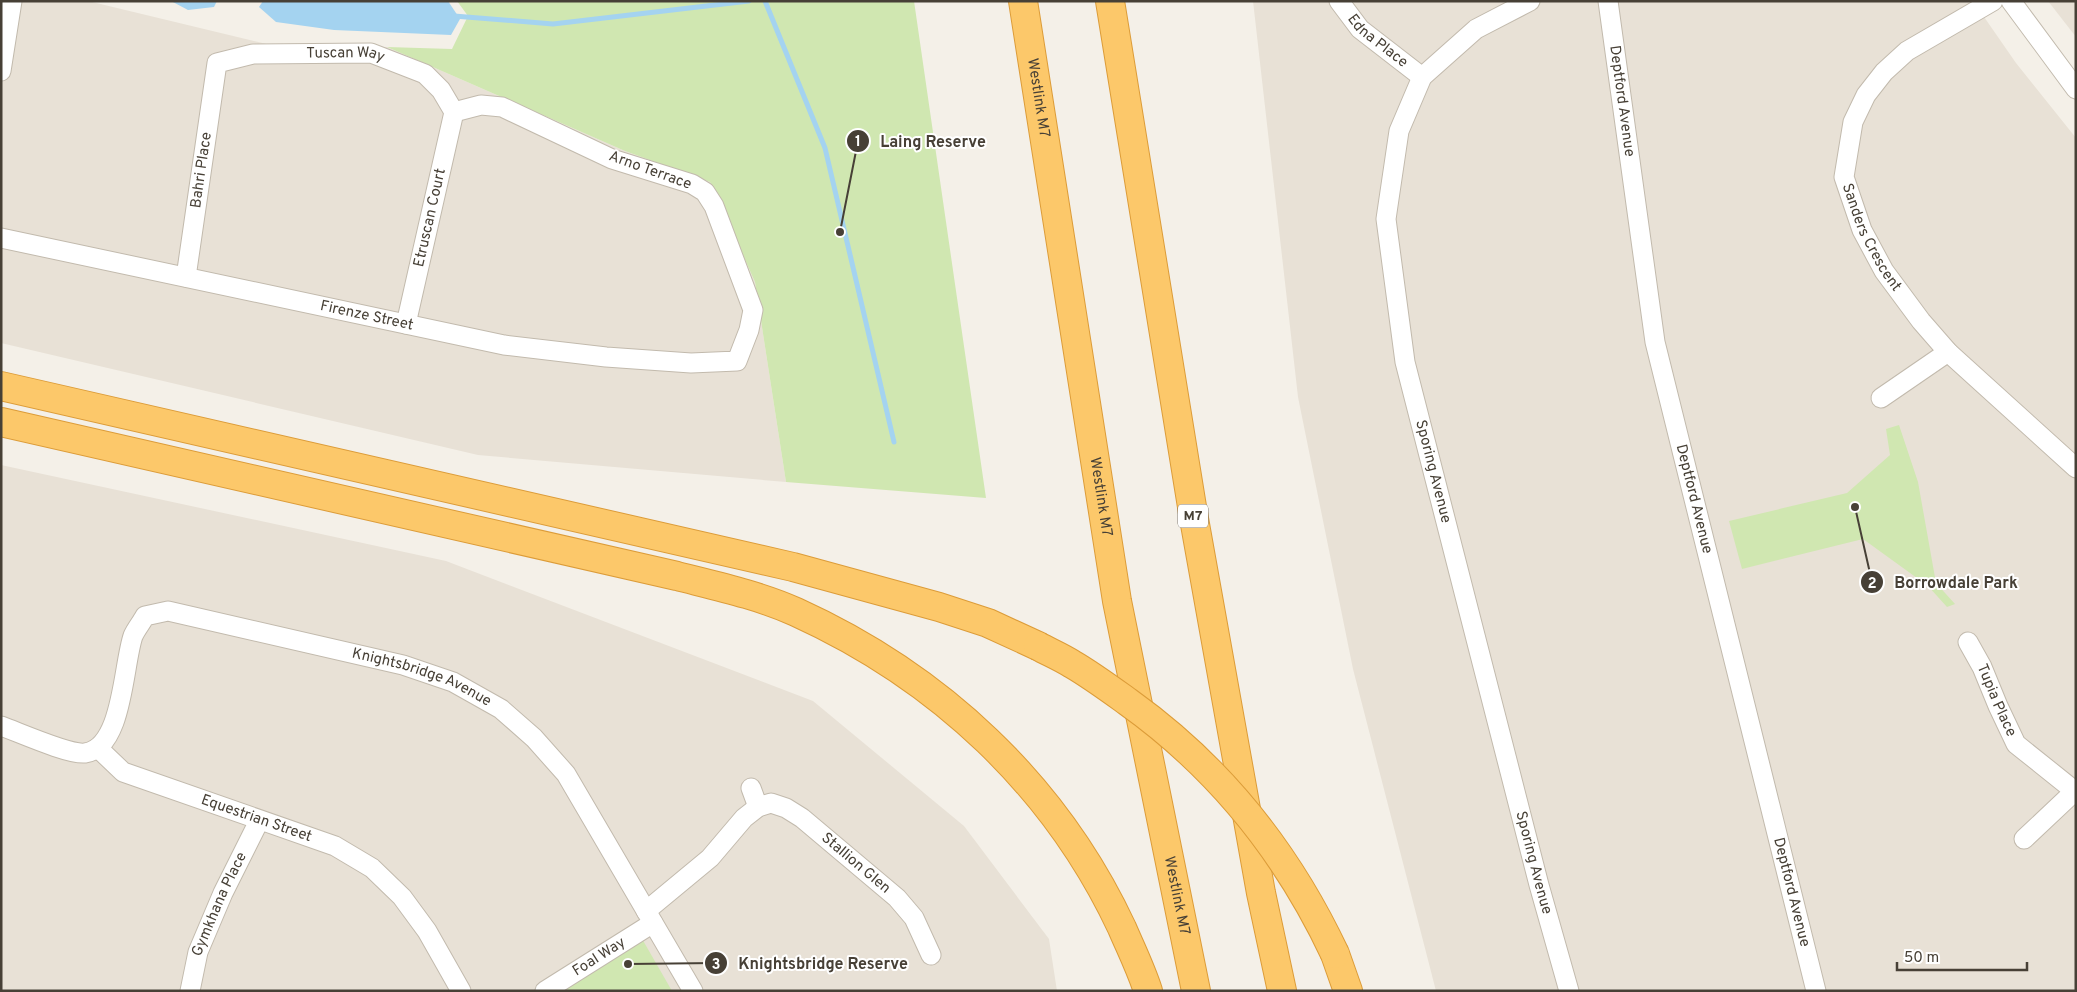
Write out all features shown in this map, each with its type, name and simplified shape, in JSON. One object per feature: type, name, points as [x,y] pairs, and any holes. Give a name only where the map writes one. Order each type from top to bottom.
[{"type":"highway","name":"Westlink M7","points":[[1022,1],[1117,601],[1196,991]]},
{"type":"highway","name":"M7","points":[[1110,1],[1191,504],[1260,893],[1282,991]]},
{"type":"highway","points":[[1,386],[802,569],[939,607],[988,624],[1038,646],[1073,664],[1169,733],[1208,768],[1238,801],[1274,848],[1305,894],[1336,954],[1348,991]]},
{"type":"highway","points":[[1,422],[677,576],[733,591],[795,612],[860,645],[922,684],[981,733],[1031,786],[1070,835],[1109,900],[1143,974],[1148,991]]},
{"type":"highway","points":[[1,441],[33,429]]},
{"type":"street","name":"Edna Place","points":[[1339,1],[1360,29],[1422,77]]},
{"type":"street","name":"Sporing Avenue","points":[[1530,1],[1476,28],[1422,77],[1399,131],[1386,219],[1406,362],[1539,885],[1569,991]]},
{"type":"street","name":"Deptford Avenue","points":[[1608,1],[1655,342],[1816,991]]},
{"type":"street","name":"Sanders Crescent","points":[[1993,1],[1907,50],[1884,72],[1866,95],[1853,122],[1844,177],[1862,230],[1884,271],[1921,321],[1948,352],[2076,468]]},
{"type":"street","points":[[2011,1],[2076,89]]},
{"type":"street","points":[[1,71],[8,2]]},
{"type":"street","name":"Tuscan Way","points":[[217,63],[253,54],[371,53],[425,74],[441,90],[454,112]]},
{"type":"street","name":"Bahri Place","points":[[186,278],[217,63]]},
{"type":"street","name":"Arno Terrace","points":[[454,112],[481,105],[502,107],[612,159],[692,184],[704,192],[714,206],[753,310],[749,330],[737,361]]},
{"type":"street","name":"Etruscan Court","points":[[406,324],[454,112]]},
{"type":"street","name":"Firenze Street","points":[[1,238],[504,345],[606,357],[691,363],[737,361]]},
{"type":"street","points":[[1881,398],[1948,352]]},
{"type":"street","name":"Knightsbridge Avenue","points":[[98,748],[109,735],[128,668],[134,635],[145,616],[168,611],[403,665],[453,682],[500,709],[534,738],[566,774],[693,991]]},
{"type":"street","name":"Tupia Place","points":[[1968,642],[1982,667],[2016,744],[2075,791]]},
{"type":"street","points":[[1,726],[69,750],[84,753],[98,748]]},
{"type":"street","name":"Equestrian Street","points":[[98,748],[123,772],[335,846],[372,868],[402,897],[422,924],[461,991]]},
{"type":"street","points":[[650,917],[710,858],[744,818],[758,806],[751,788]]},
{"type":"street","points":[[2024,840],[2075,791]]},
{"type":"street","name":"Stallion Glen","points":[[758,806],[771,803],[786,808],[802,818],[897,898],[914,918],[930,955]]},
{"type":"street","name":"Gymkhana Place","points":[[190,991],[198,952],[223,893],[259,821]]},
{"type":"street","name":"Foal Way","points":[[545,991],[650,917]]},
{"type":"shaded area","points":[[1,1],[88,1],[275,46],[387,47],[625,151],[710,182],[755,282],[786,482],[478,455],[1,343]]},
{"type":"shaded area","points":[[1253,1],[1973,1],[2016,63],[2076,138],[2076,991],[1436,991],[1353,669],[1298,397]]},
{"type":"shaded area","points":[[2048,1],[2076,1],[2076,37]]},
{"type":"shaded area","points":[[1,465],[446,561],[813,701],[964,826],[1049,939],[1057,991],[1,991]]},
{"type":"green space","points":[[457,1],[914,1],[986,498],[786,482],[755,282],[710,182],[625,151],[387,47],[452,49],[468,16]]},
{"type":"green space","points":[[1899,425],[1918,482],[1936,583],[1955,604],[1947,607],[1928,586],[1863,539],[1742,569],[1729,521],[1847,493],[1890,455],[1886,429]]},
{"type":"green space","points":[[641,937],[672,991],[559,991]]},
{"type":"water","points":[[171,1],[217,1],[214,7],[188,10]]},
{"type":"water","points":[[263,1],[448,1],[460,19],[451,35],[334,30],[276,22],[259,7]]},
{"type":"waterway","points":[[454,16],[553,24],[749,1]]},
{"type":"waterway","points":[[765,1],[825,148],[894,442]]},
{"type":"place","name":"Laing Reserve","points":[[840,232]]},
{"type":"place","name":"Borrowdale Park","points":[[1855,507]]},
{"type":"place","name":"Knightsbridge Reserve","points":[[628,964]]}]
